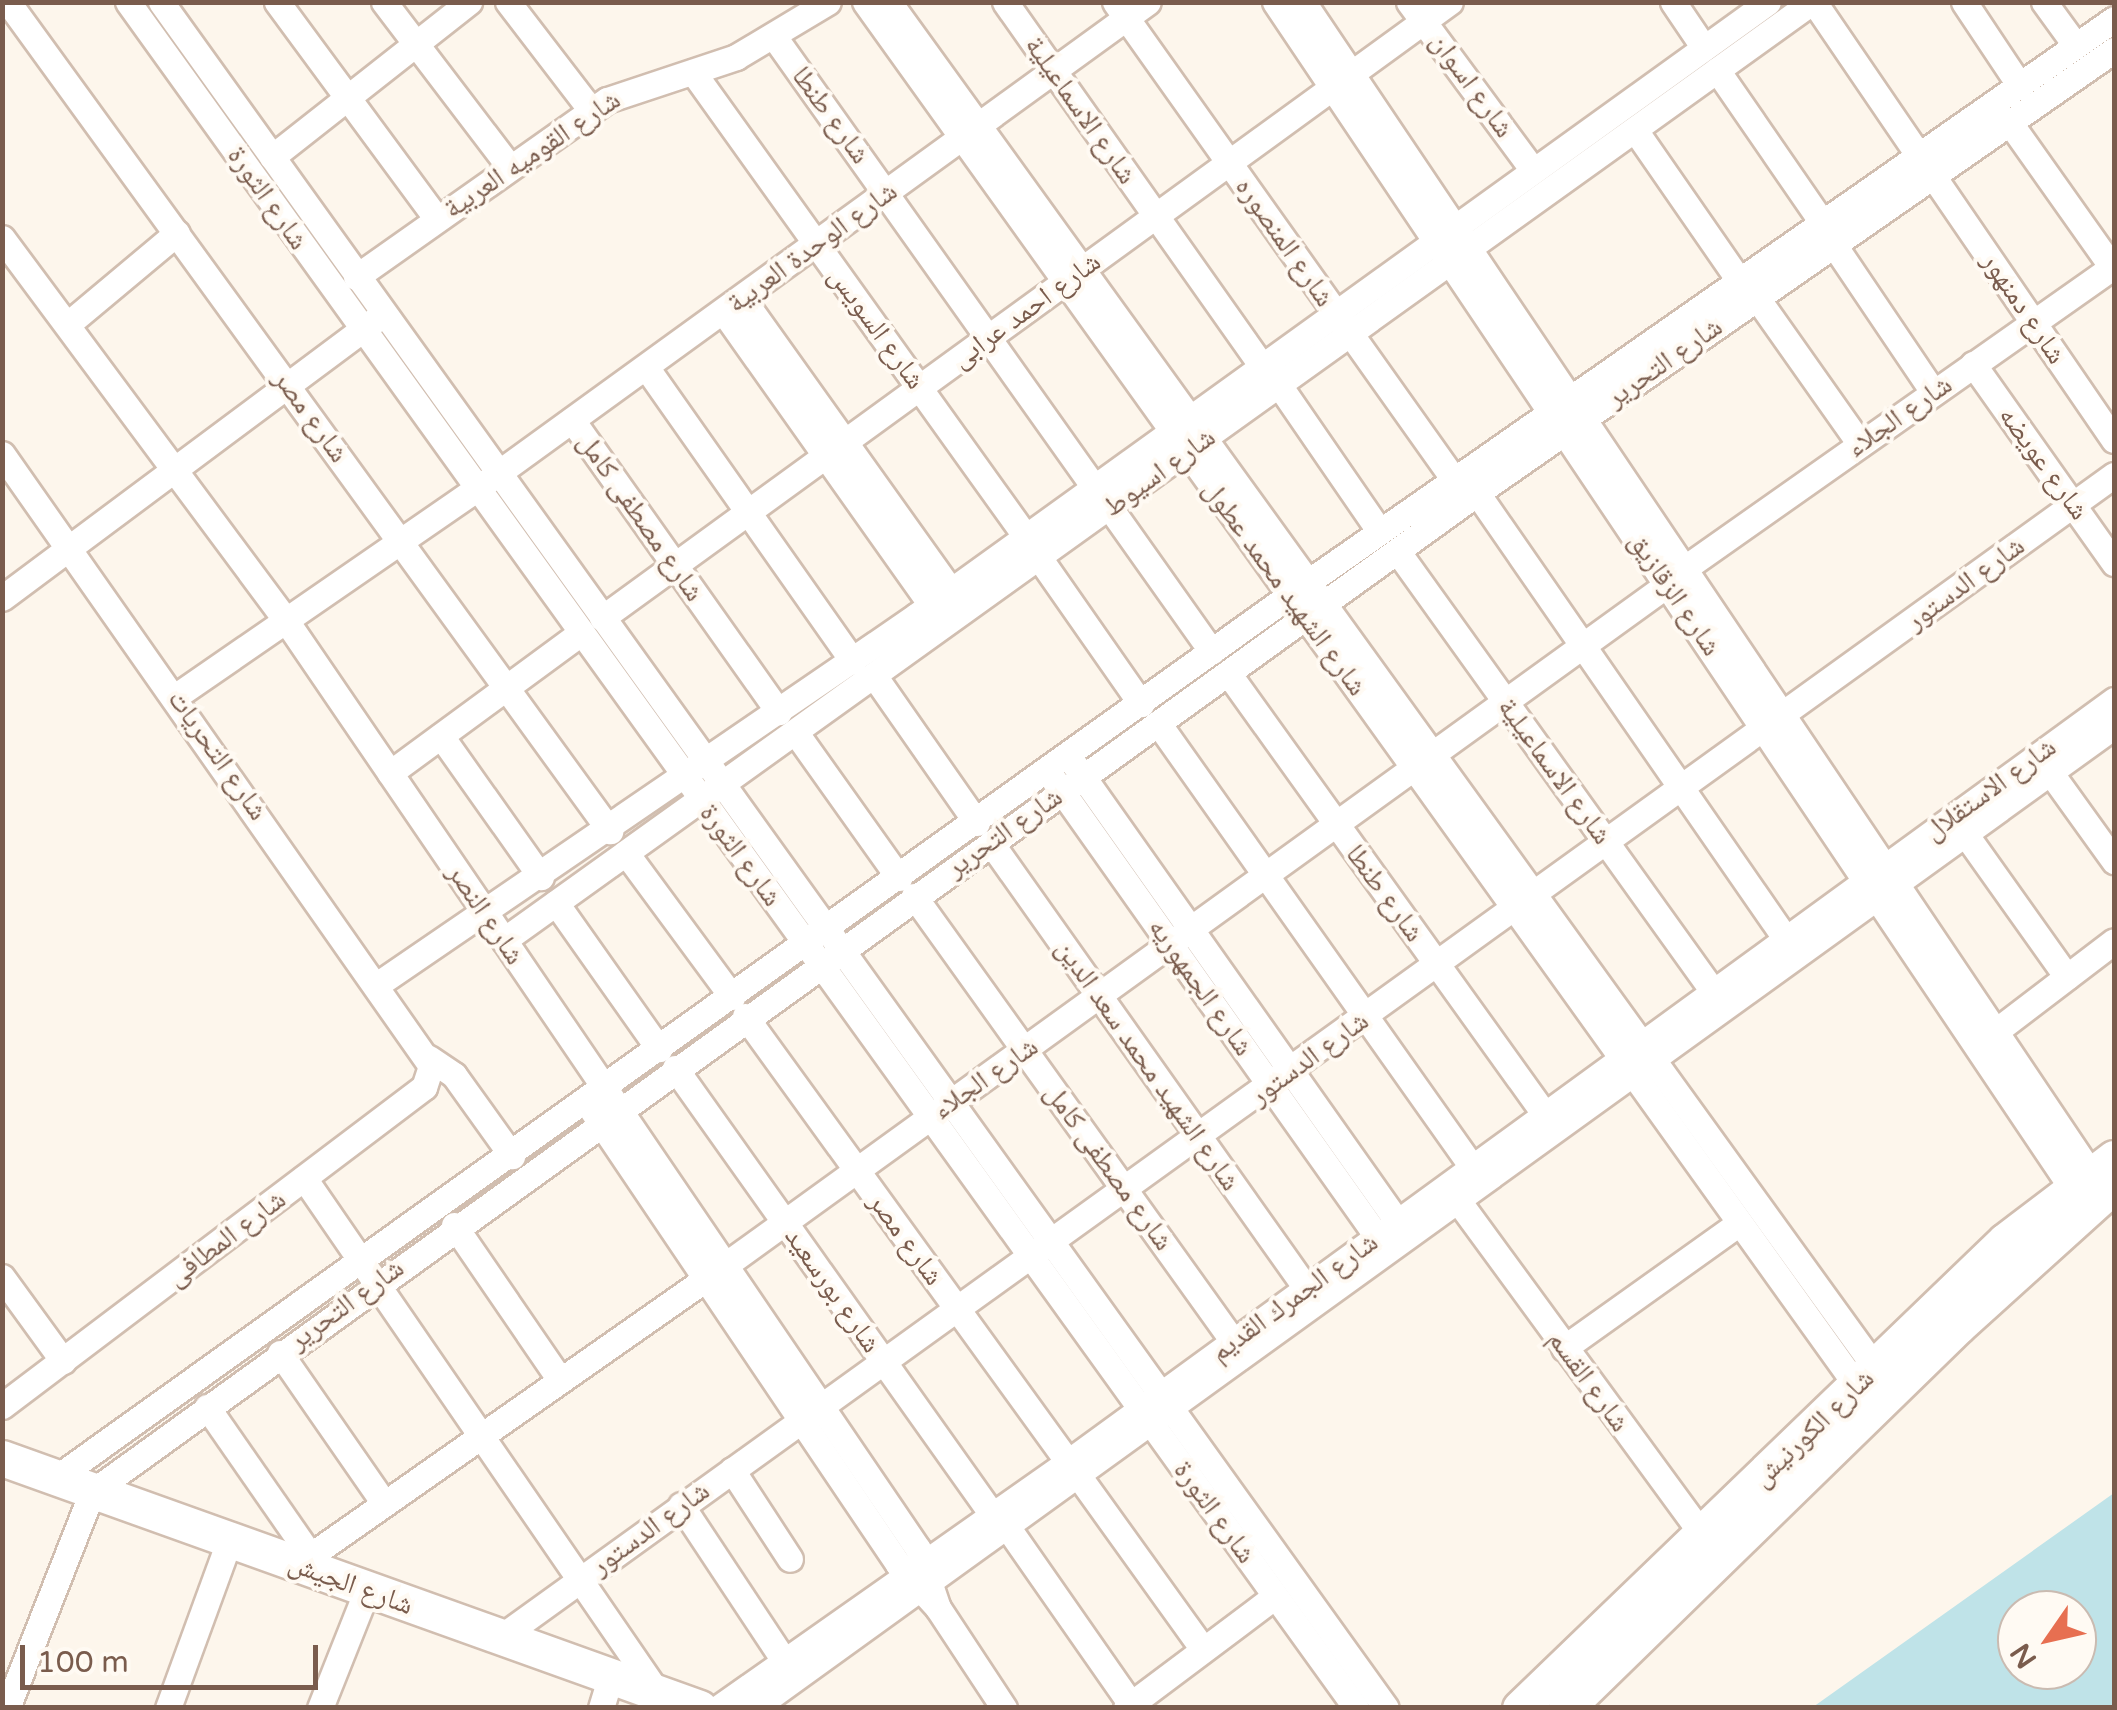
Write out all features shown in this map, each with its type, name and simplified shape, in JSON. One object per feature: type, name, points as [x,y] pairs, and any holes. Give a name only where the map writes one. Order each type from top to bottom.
[{"type":"main road","name":"شارع الكورنيش","points":[[1566,1708],[1712,1546],[1875,1388],[2004,1241],[2097,1184]]},
{"type":"main road","name":"شارع الجيش","points":[[2,1458],[228,1541],[303,1560],[367,1590],[501,1638],[606,1692],[656,1692],[700,1708]]},
{"type":"main road","name":"شارع الكورنيش","points":[[1520,1708],[1712,1546]]},
{"type":"street","name":"شارع مصر","points":[[8,2],[610,831]]},
{"type":"street","name":"شارع الثورة","points":[[128,2],[685,778],[711,792],[1156,1410],[1386,1708]]},
{"type":"street","name":"شارع الثورة","points":[[161,2],[707,763],[711,792]]},
{"type":"street","points":[[276,2],[436,218]]},
{"type":"street","points":[[384,2],[508,165]]},
{"type":"street","points":[[272,157],[469,2]]},
{"type":"street","points":[[508,2],[591,110]]},
{"type":"street","name":"شارع القوميه العربية","points":[[356,277],[508,165],[623,90],[693,72],[774,38],[828,2]]},
{"type":"street","name":"شارع الشهيد محمد عطول","points":[[865,2],[971,132]]},
{"type":"street","name":"شارع الشهيد محمد عطول","points":[[889,2],[971,132],[1637,1060]]},
{"type":"street","name":"شارع الاسماعيلية","points":[[1005,2],[1261,365]]},
{"type":"street","name":"شارع الوحدة العربية","points":[[176,696],[498,474],[887,193],[1053,71],[1121,10],[1148,2]]},
{"type":"street","name":"شارع الزقازيق","points":[[1276,2],[1344,84],[1568,415],[1676,576],[1764,728],[1875,871],[2097,1184]]},
{"type":"street","name":"شارع الزقازيق","points":[[1304,2],[1344,84]]},
{"type":"street","name":"شارع احمد عرابى","points":[[602,618],[988,336],[1344,84],[1416,12],[1450,2]]},
{"type":"street","points":[[1673,2],[1932,392]]},
{"type":"street","name":"شارع اسيوط","points":[[504,940],[957,620],[1094,487],[1261,365],[1342,322],[1451,243],[1635,130],[1768,2]]},
{"type":"street","name":"شارع اسيوط","points":[[1451,243],[1532,170],[1710,59],[1813,2]]},
{"type":"street","name":"شارع دمنهور","points":[[1813,2],[1936,159],[2034,322],[2114,440]]},
{"type":"street","points":[[1964,2],[2020,86]]},
{"type":"street","points":[[2044,2],[2076,46]]},
{"type":"street","name":"شارع المنصوره","points":[[1121,10],[1342,322],[1582,645],[1782,936]]},
{"type":"street","name":"شارع اسوان","points":[[1416,12],[1532,170]]},
{"type":"street","name":"شارع التحرير","points":[[1568,415],[1757,298],[1828,234],[1936,159],[2020,86],[2114,20]]},
{"type":"street","name":"شارع طنطا","points":[[774,38],[1094,487]]},
{"type":"street","name":"شارع التحرير","points":[[1936,159],[2010,123],[2114,50]]},
{"type":"street","name":"شارع السويس","points":[[693,72],[1141,704]]},
{"type":"street","points":[[2010,123],[2114,268]]},
{"type":"street","points":[[1635,130],[1738,279]]},
{"type":"street","points":[[68,324],[177,233]]},
{"type":"street","name":"شارع التحرير","points":[[1066,774],[1141,704],[1299,589],[1380,532],[1466,487],[1568,415],[1738,279],[1828,234]]},
{"type":"street","name":"شارع النصر","points":[[2,238],[177,468],[504,940],[603,1105],[1004,1708]]},
{"type":"street","name":"شارع الجلاء","points":[[303,1560],[715,1272],[1932,392],[2114,268]]},
{"type":"street","points":[[1757,298],[1860,444]]},
{"type":"street","points":[[732,304],[957,620]]},
{"type":"street","points":[[2,598],[383,314]]},
{"type":"street","name":"شارع اسيوط","points":[[378,984],[610,831],[941,598],[1110,508],[1278,385],[1342,322]]},
{"type":"street","name":"شارع عويضه","points":[[1973,364],[2114,564]]},
{"type":"street","points":[[646,366],[853,661]]},
{"type":"street","points":[[1278,385],[1380,532]]},
{"type":"street","name":"شارع مصطفى كامل","points":[[572,420],[779,712]]},
{"type":"street","name":"شارع التحريات","points":[[2,454],[429,1058],[454,1075],[512,1156]]},
{"type":"street","name":"شارع الدستور","points":[[501,1638],[1127,1191],[2114,475]]},
{"type":"street","name":"شارع التحرير","points":[[56,1478],[368,1273],[454,1226],[603,1105],[822,946],[1066,774],[1158,723],[1398,552],[1466,487]]},
{"type":"street","points":[[1110,508],[1212,652]]},
{"type":"street","name":"شارع الاسماعيلية","points":[[1398,552],[1712,990]]},
{"type":"street","name":"شارع الزقازيق","points":[[1676,576],[1786,712],[1875,871]]},
{"type":"street","points":[[390,773],[579,634]]},
{"type":"street","name":"شارع طنطا","points":[[1228,673],[1543,1112]]},
{"type":"street","name":"شارع الشهيد محمد سعد الدين","points":[[875,677],[1306,1288]]},
{"type":"street","name":"شارع الاستقلال","points":[[1875,871],[2114,700]]},
{"type":"street","points":[[1158,723],[1472,1166]]},
{"type":"street","name":"شارع الاستقلال","points":[[1890,893],[2114,726]]},
{"type":"street","name":"شارع مصطفى كامل","points":[[796,733],[1233,1341]]},
{"type":"street","points":[[441,736],[541,877]]},
{"type":"street","points":[[2050,772],[2114,862]]},
{"type":"street","name":"شارع الجمهوريه","points":[[1066,774],[1394,1237]]},
{"type":"street","points":[[1966,835],[2066,977]]},
{"type":"street","name":"شارع مصر","points":[[626,853],[1203,1650]]},
{"type":"street","name":"شارع الجمرك القديم","points":[[1156,1410],[1233,1341],[1306,1288],[1459,1202],[1637,1060],[1712,990],[1875,871]]},
{"type":"street","name":"شارع الزقازيق","points":[[1890,893],[1996,1031],[2097,1184]]},
{"type":"street","name":"شارع الجمرك القديم","points":[[754,1708],[924,1584],[1000,1521],[1394,1237],[1472,1166],[1543,1112],[1637,1060],[1890,893]]},
{"type":"street","name":"شارع بورسعيد","points":[[556,903],[1000,1521],[1128,1706]]},
{"type":"street","points":[[1996,1031],[2114,941]]},
{"type":"street","name":"شارع المطافى","points":[[2,1406],[424,1087],[429,1058]]},
{"type":"street","points":[[1637,1060],[1738,1223],[1875,1388]]},
{"type":"street","points":[[1637,1060],[1875,1388]]},
{"type":"street","name":"شارع التحرير","points":[[92,1492],[280,1353],[368,1273],[512,1156],[603,1105]]},
{"type":"street","points":[[304,1178],[656,1692]]},
{"type":"street","name":"شارع القسم","points":[[1459,1202],[1712,1546]]},
{"type":"street","points":[[1564,1348],[1738,1223]]},
{"type":"street","points":[[454,1226],[560,1380]]},
{"type":"street","points":[[2,1276],[63,1362]]},
{"type":"street","points":[[280,1353],[384,1503]]},
{"type":"street","points":[[207,1408],[303,1560]]},
{"type":"street","name":"شارع الثورة","points":[[1156,1410],[1275,1596],[1356,1708]]},
{"type":"street","points":[[732,1470],[790,1559]]},
{"type":"street","points":[[6,1708],[92,1492]]},
{"type":"street","points":[[681,1506],[783,1659]]},
{"type":"street","points":[[168,1708],[228,1541]]},
{"type":"street","name":"شارع الجمرك القديم","points":[[718,1708],[783,1659],[924,1584]]},
{"type":"street","points":[[320,1708],[367,1590]]},
{"type":"street","points":[[1128,1706],[1275,1596]]},
{"type":"water","points":[[2114,1493],[2114,1707],[1813,1707]]}]
